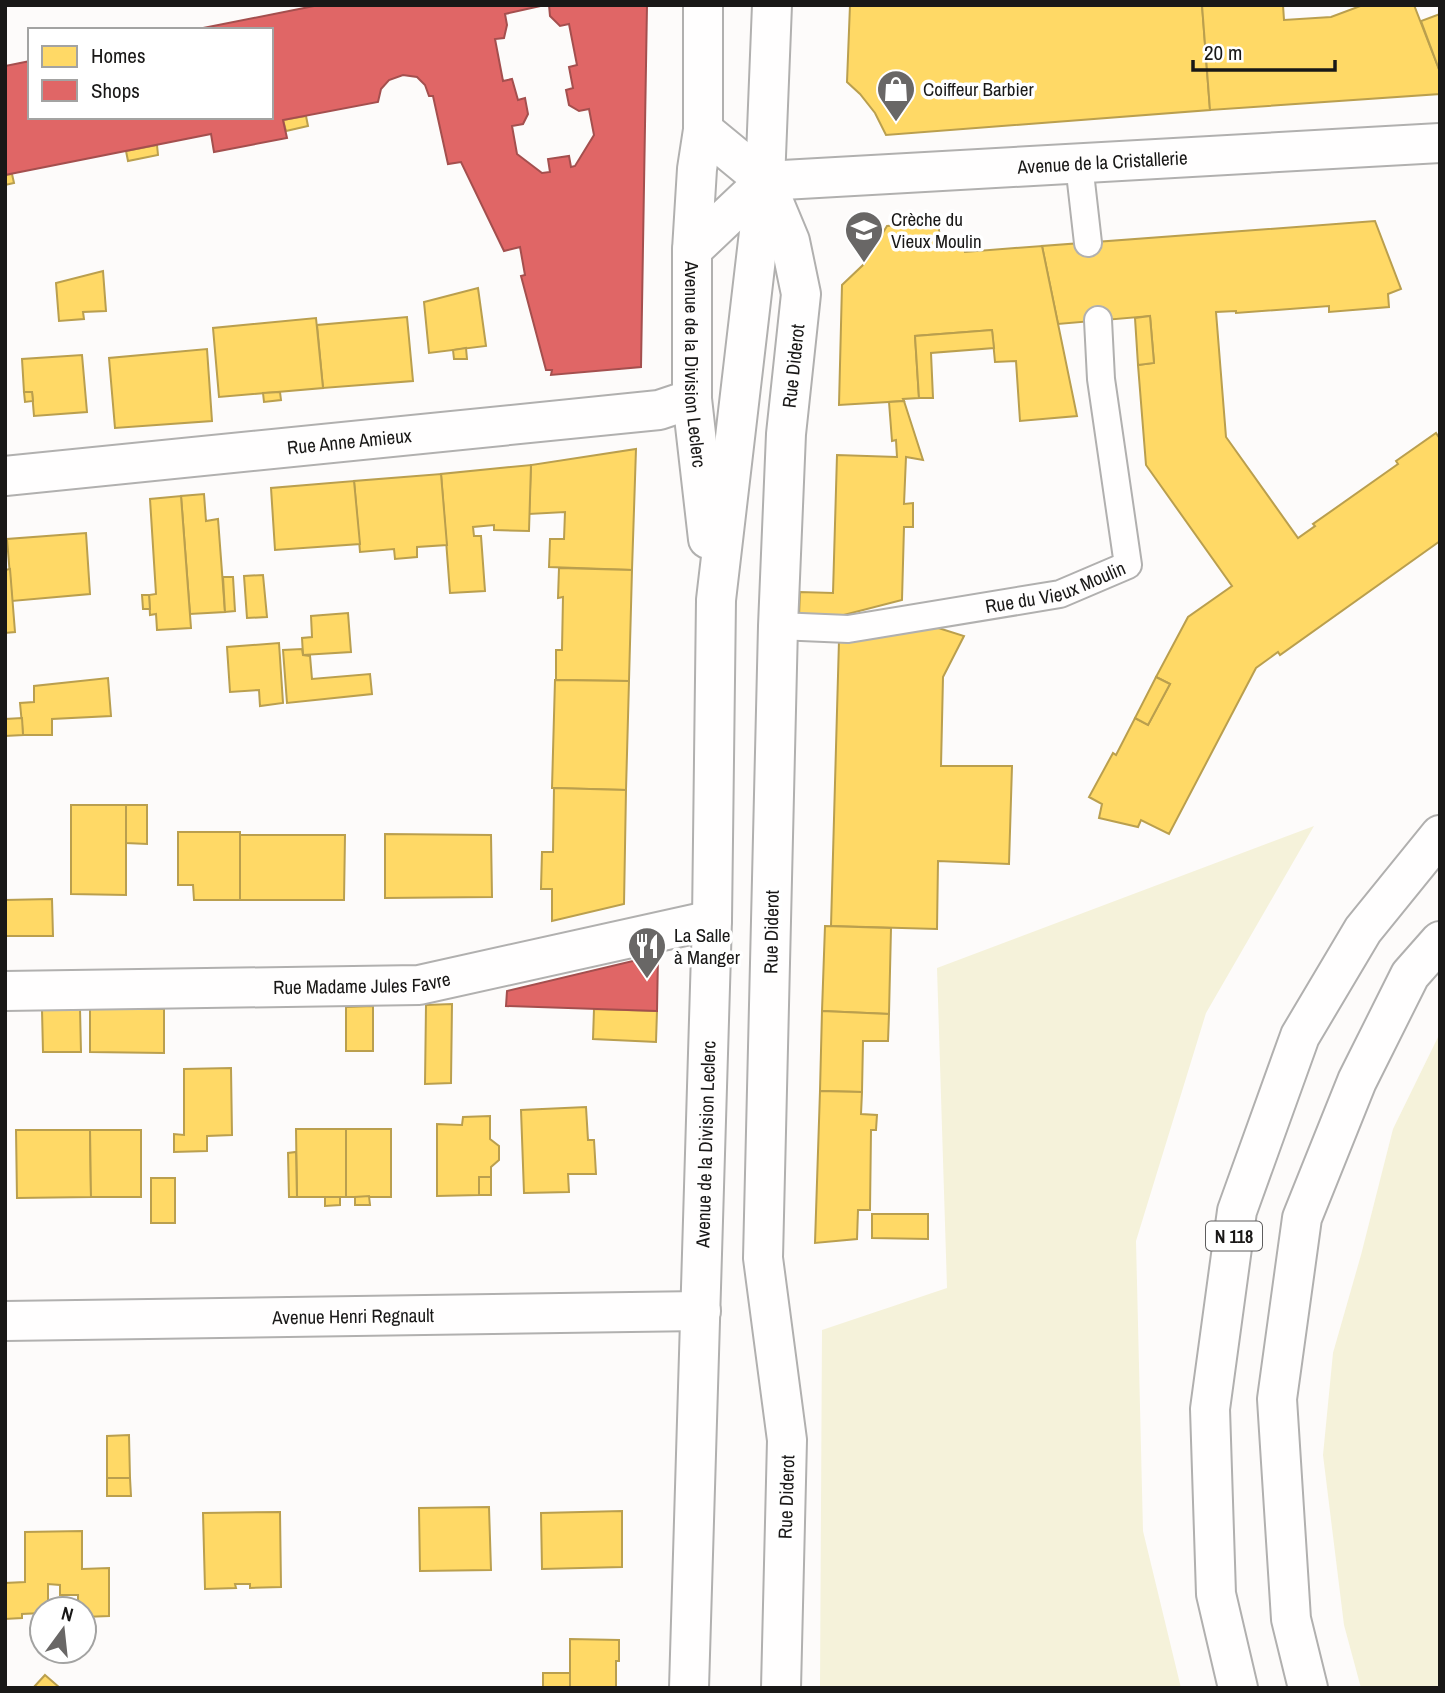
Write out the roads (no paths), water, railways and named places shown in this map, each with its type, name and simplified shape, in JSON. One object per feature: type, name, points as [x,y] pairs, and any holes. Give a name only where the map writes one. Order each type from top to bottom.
[{"type":"main road","name":"Avenue de la Division Leclerc","points":[[703,5],[703,130],[696,169],[692,250],[692,399],[716,600]]},
{"type":"main road","name":"Avenue de la Division Leclerc","points":[[689,1688],[712,920],[716,600],[765,181],[772,5]]},
{"type":"main road","points":[[692,250],[765,181],[703,130]]},
{"type":"main road","name":"Avenue de la Cristallerie","points":[[765,181],[1440,143]]},
{"type":"main road","name":"Rue Diderot","points":[[765,181],[790,241],[801,294],[786,434],[778,626],[762,1258],[787,1440],[781,1688]]},
{"type":"main road","name":"Rue Anne Amieux","points":[[5,475],[659,410],[692,399]]},
{"type":"main road","name":"N 118","points":[[1238,1688],[1216,1594],[1210,1409],[1237,1211],[1300,1036],[1363,930],[1440,835]]},
{"type":"main road","name":"Rue Madame Jules Favre","points":[[5,991],[419,985],[712,920]]},
{"type":"main road","points":[[1308,1688],[1291,1619],[1277,1399],[1302,1218],[1363,1069],[1410,975],[1440,941]]},
{"type":"main road","name":"Avenue Henri Regnault","points":[[5,1321],[701,1311]]},
{"type":"lane","points":[[1079,164],[1088,243]]},
{"type":"lane","name":"Rue du Vieux Moulin","points":[[778,626],[848,629],[1060,594],[1128,565],[1101,379],[1098,320]]},
{"type":"place","name":"Coiffeur Barbier","points":[[896,123]]},
{"type":"place","name":"Crèche du Vieux Moulin","points":[[864,264]]},
{"type":"place","name":"La Salle à Manger","points":[[647,980]]}]
